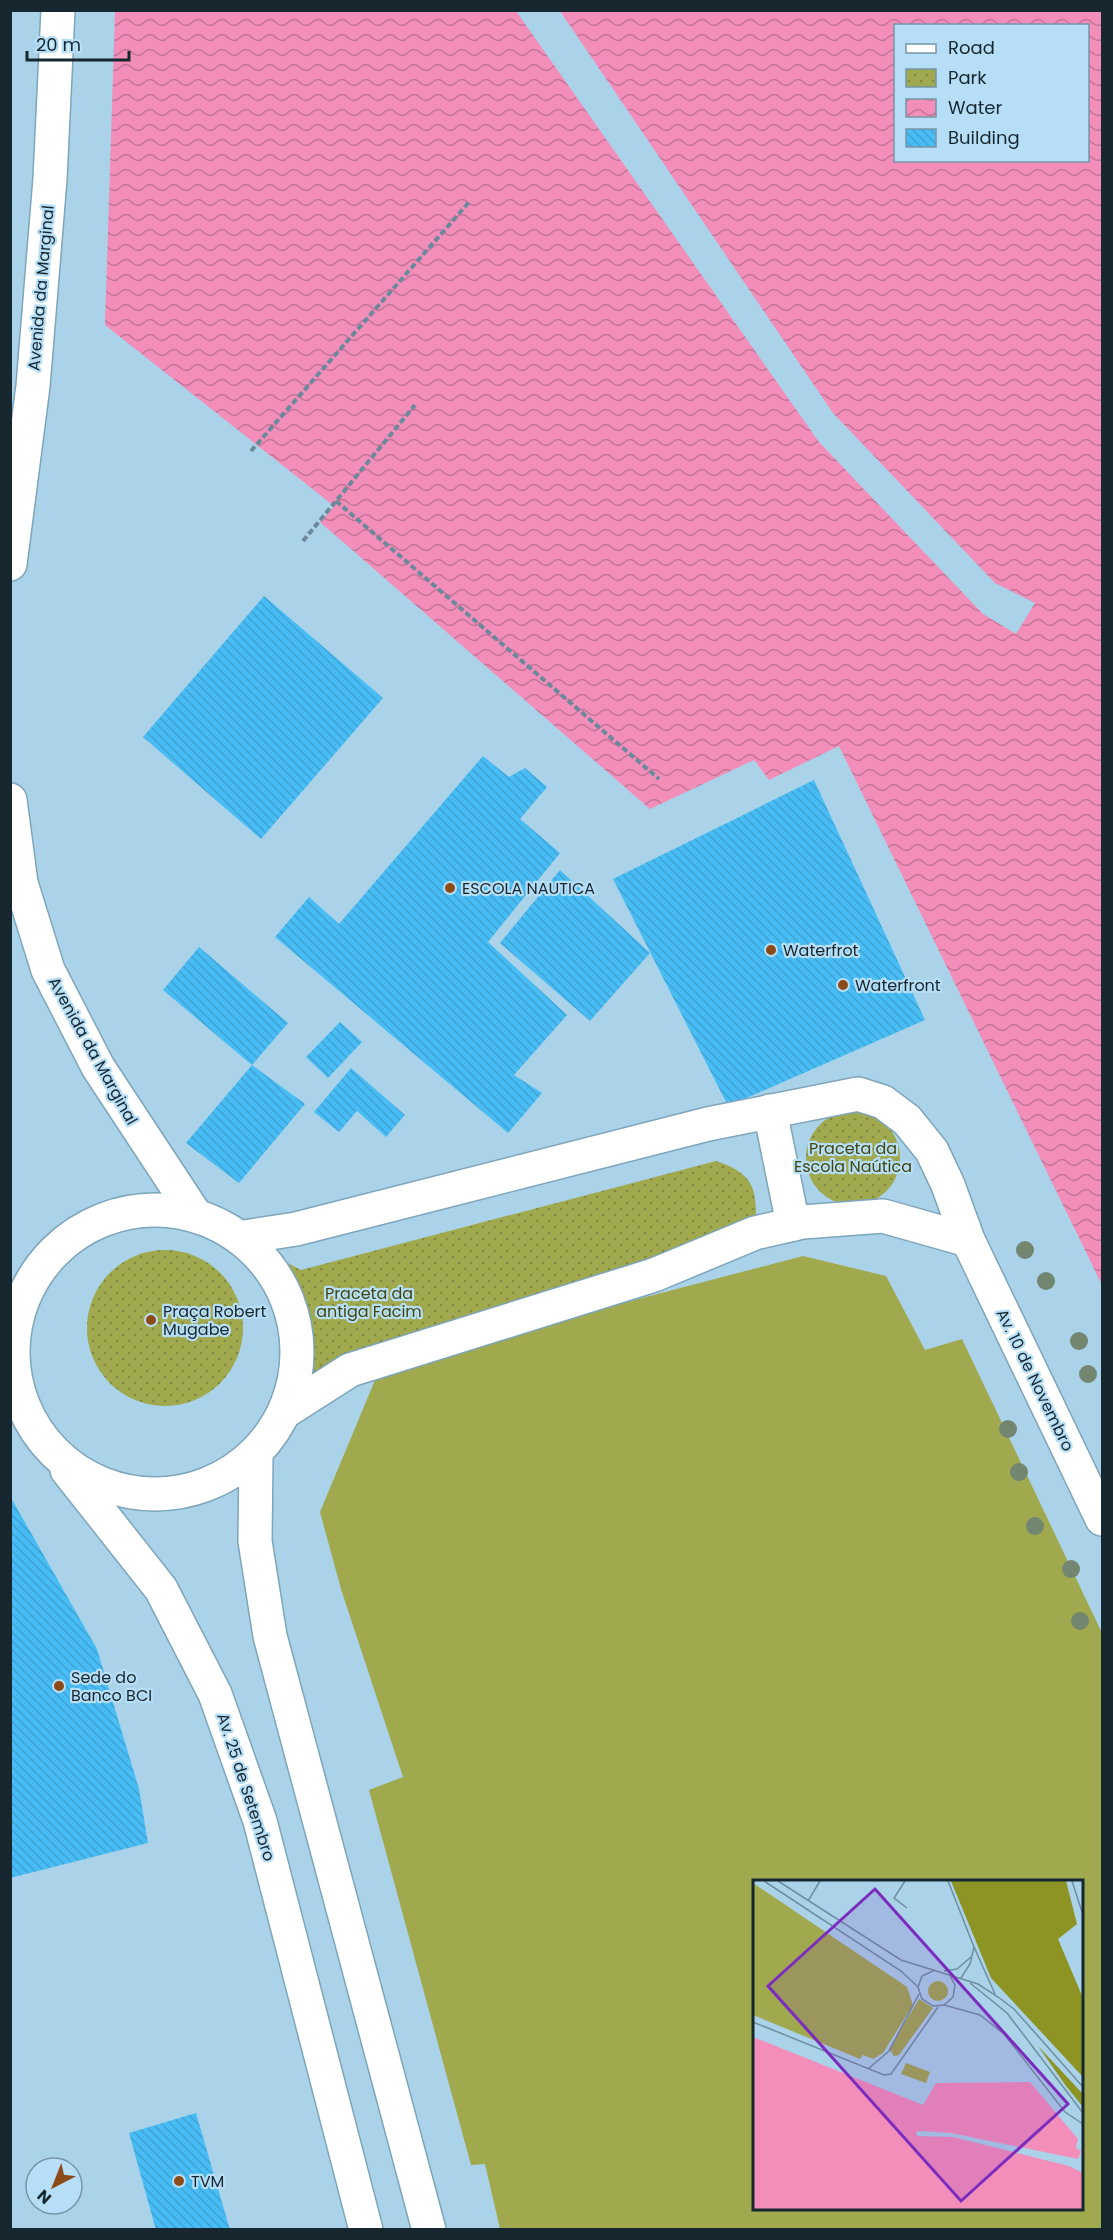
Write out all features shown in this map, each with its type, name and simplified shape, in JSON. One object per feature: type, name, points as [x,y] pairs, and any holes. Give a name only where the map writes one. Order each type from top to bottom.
[{"type":"main road","name":"Avenida da Marginal","points":[[10,564],[34,375],[51,179],[58,10]]},
{"type":"main road","name":"Avenida da Marginal","points":[[10,800],[21,883],[48,970],[98,1067],[196,1216]]},
{"type":"main road","name":"Av. 10 de Novembro","points":[[244,1237],[296,1229],[708,1124],[858,1094],[883,1102],[907,1120],[932,1152],[948,1185],[968,1240],[1102,1519]]},
{"type":"main road","points":[[770,1111],[793,1224]]},
{"type":"main road","points":[[289,1409],[297,1361],[295,1331],[287,1302],[268,1263],[244,1237],[196,1216],[152,1206],[112,1214],[82,1230],[56,1250],[35,1276],[20,1305],[13,1337],[12,1368],[18,1408],[56,1455],[87,1479],[130,1494],[176,1494],[219,1481],[256,1455],[289,1409],[350,1370],[654,1275],[755,1233],[793,1224],[883,1216],[968,1240]]},
{"type":"main road","name":"Av. 25 de Setembro","points":[[56,1455],[161,1589],[214,1694],[260,1821],[366,2229]]},
{"type":"main road","points":[[256,1455],[255,1541],[270,1636],[429,2229]]},
{"type":"path","points":[[251,451],[470,201]]},
{"type":"path","points":[[303,541],[415,405]]},
{"type":"path","points":[[336,501],[659,779]]},
{"type":"green space","name":"Praceta da Escola Naútica","points":[[853,1111],[871,1114],[886,1125],[897,1140],[900,1158],[897,1176],[886,1191],[871,1202],[853,1205],[835,1202],[820,1191],[809,1176],[806,1158],[809,1140],[820,1125],[835,1114]]},
{"type":"green space","name":"Praceta da antiga Facim","points":[[716,1161],[741,1173],[748,1180],[755,1197],[755,1233],[313,1382],[310,1314],[278,1258],[301,1270]]},
{"type":"green space","points":[[165,1250],[180,1251],[195,1256],[209,1263],[220,1273],[230,1284],[237,1298],[242,1313],[242,1343],[237,1358],[230,1372],[220,1383],[209,1393],[195,1400],[180,1405],[165,1406],[150,1405],[135,1400],[121,1393],[110,1383],[100,1372],[93,1358],[88,1343],[87,1328],[88,1313],[93,1298],[100,1284],[110,1273],[121,1263],[135,1256],[150,1251]]},
{"type":"green space","points":[[803,1256],[886,1276],[925,1350],[962,1339],[1102,1633],[1102,2229],[500,2229],[485,2164],[471,2165],[369,1790],[403,1777],[341,1589],[320,1512],[378,1373],[485,1339]]},
{"type":"water","points":[[115,11],[516,11],[819,442],[983,614],[1016,634],[1035,603],[995,583],[833,413],[560,11],[1102,11],[1102,1285],[839,746],[769,780],[754,760],[650,809],[320,522],[334,506],[105,325]]},
{"type":"building","points":[[264,596],[383,698],[261,839],[143,737]]},
{"type":"building","name":"ESCOLA NAUTICA","points":[[483,756],[509,777],[525,768],[547,787],[520,819],[560,853],[488,942],[567,1015],[514,1075],[542,1093],[508,1133],[275,937],[309,897],[339,924]]},
{"type":"building","name":"Waterfrot","points":[[814,780],[925,1020],[728,1106],[613,879]]},
{"type":"building","points":[[560,870],[650,953],[590,1021],[500,943]]},
{"type":"building","points":[[199,947],[288,1023],[252,1065],[163,990]]},
{"type":"building","points":[[340,1022],[362,1042],[328,1078],[306,1057]]},
{"type":"building","points":[[252,1065],[305,1104],[239,1183],[186,1143]]},
{"type":"building","points":[[351,1068],[405,1115],[386,1137],[357,1111],[339,1132],[314,1112]]},
{"type":"building","name":"Sede do Banco BCI","points":[[10,1496],[97,1649],[139,1789],[148,1843],[10,1878]]},
{"type":"building","name":"TVM","points":[[196,2113],[230,2230],[156,2230],[129,2133]]},
{"type":"place","name":"ESCOLA NAUTICA","points":[[450,888]]},
{"type":"place","name":"Waterfrot","points":[[771,950]]},
{"type":"place","name":"Waterfront","points":[[843,985]]},
{"type":"place","name":"Praça Robert Mugabe","points":[[151,1320]]},
{"type":"place","name":"Sede do Banco BCI","points":[[59,1686]]},
{"type":"place","name":"TVM","points":[[179,2181]]}]
